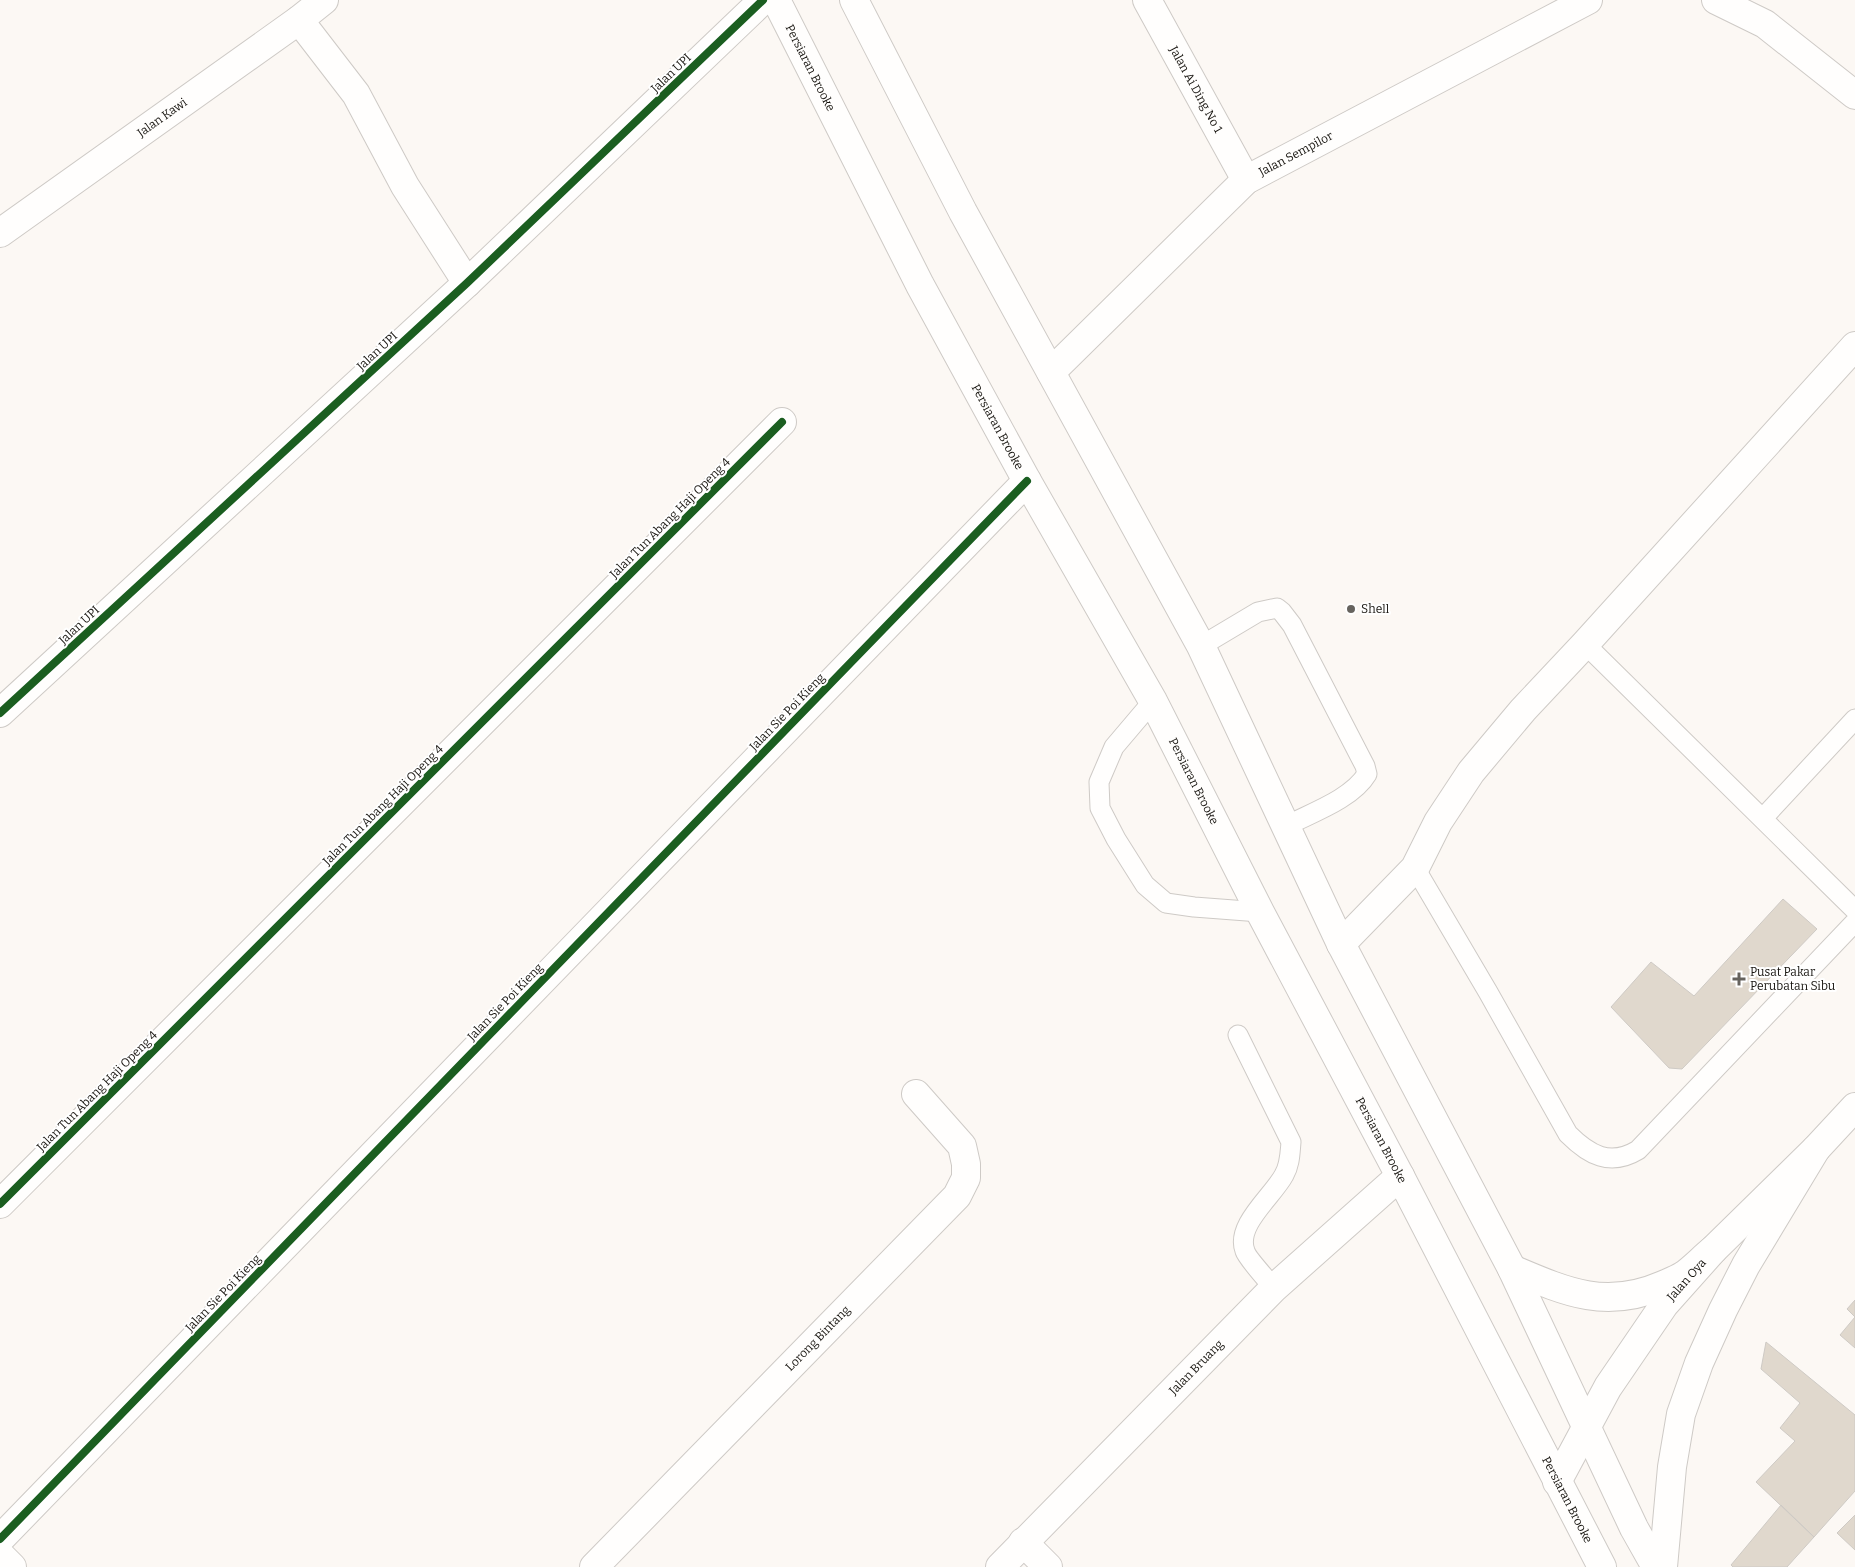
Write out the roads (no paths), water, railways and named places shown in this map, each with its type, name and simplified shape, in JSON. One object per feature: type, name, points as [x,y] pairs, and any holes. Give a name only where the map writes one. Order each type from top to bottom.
[{"type":"street","name":"Jalan Kawi","points":[[0,234],[299,20],[324,0]]},
{"type":"street","name":"Jalan UPI","points":[[0,712],[467,283],[763,0]]},
{"type":"street","name":"Persiaran Brooke","points":[[776,0],[920,285],[1027,481],[1153,701],[1260,912],[1400,1176],[1602,1567]]},
{"type":"street","points":[[854,0],[963,212],[1201,646],[1341,944],[1512,1270],[1634,1528],[1656,1567]]},
{"type":"street","name":"Jalan Ai Ding No 1","points":[[1147,0],[1246,180]]},
{"type":"street","name":"Jalan Sempilor","points":[[1051,372],[1246,180],[1588,0]]},
{"type":"street","points":[[1716,0],[1765,24],[1855,95]]},
{"type":"street","points":[[299,20],[356,94],[405,186],[467,283]]},
{"type":"street","points":[[1341,944],[1415,868],[1438,822],[1471,772],[1523,710],[1855,346]]},
{"type":"street","name":"Jalan Tun Abang Haji Openg 4","points":[[0,1204],[782,422]]},
{"type":"street","name":"Jalan Sie Poi Kieng","points":[[0,1539],[1027,481]]},
{"type":"street","name":"Lorong Bintang","points":[[594,1567],[957,1196],[966,1178],[966,1164],[962,1146],[916,1094]]},
{"type":"street","name":"Jalan Oya","points":[[1557,1482],[1608,1387],[1664,1305],[1713,1250],[1816,1149],[1855,1107]]},
{"type":"street","points":[[1663,1567],[1673,1458],[1682,1414],[1700,1363],[1723,1310],[1746,1265],[1816,1149]]},
{"type":"street","name":"Jalan Bruang","points":[[1000,1567],[1274,1288],[1400,1176]]},
{"type":"street","points":[[1512,1270],[1556,1288],[1587,1297],[1614,1298],[1649,1291],[1683,1276],[1713,1250]]},
{"type":"street","points":[[1023,1542],[1048,1567]]},
{"type":"street","points":[[0,1555],[12,1567]]},
{"type":"lane","points":[[1201,646],[1258,612],[1277,608],[1292,625],[1365,766],[1367,774],[1349,793],[1286,826]]},
{"type":"lane","points":[[1585,644],[1855,910]]},
{"type":"lane","points":[[1153,701],[1114,748],[1098,782],[1100,808],[1116,839],[1145,885],[1166,903],[1260,912]]},
{"type":"lane","points":[[1763,818],[1855,719]]},
{"type":"lane","points":[[1415,868],[1568,1134],[1587,1150],[1607,1158],[1628,1156],[1638,1150],[1855,922]]},
{"type":"lane","points":[[1238,1035],[1291,1142],[1290,1160],[1284,1175],[1244,1232],[1245,1252],[1274,1288]]},
{"type":"place","name":"Shell","points":[[1351,609]]},
{"type":"place","name":"Pusat Pakar Perubatan Sibu","points":[[1739,979]]}]
